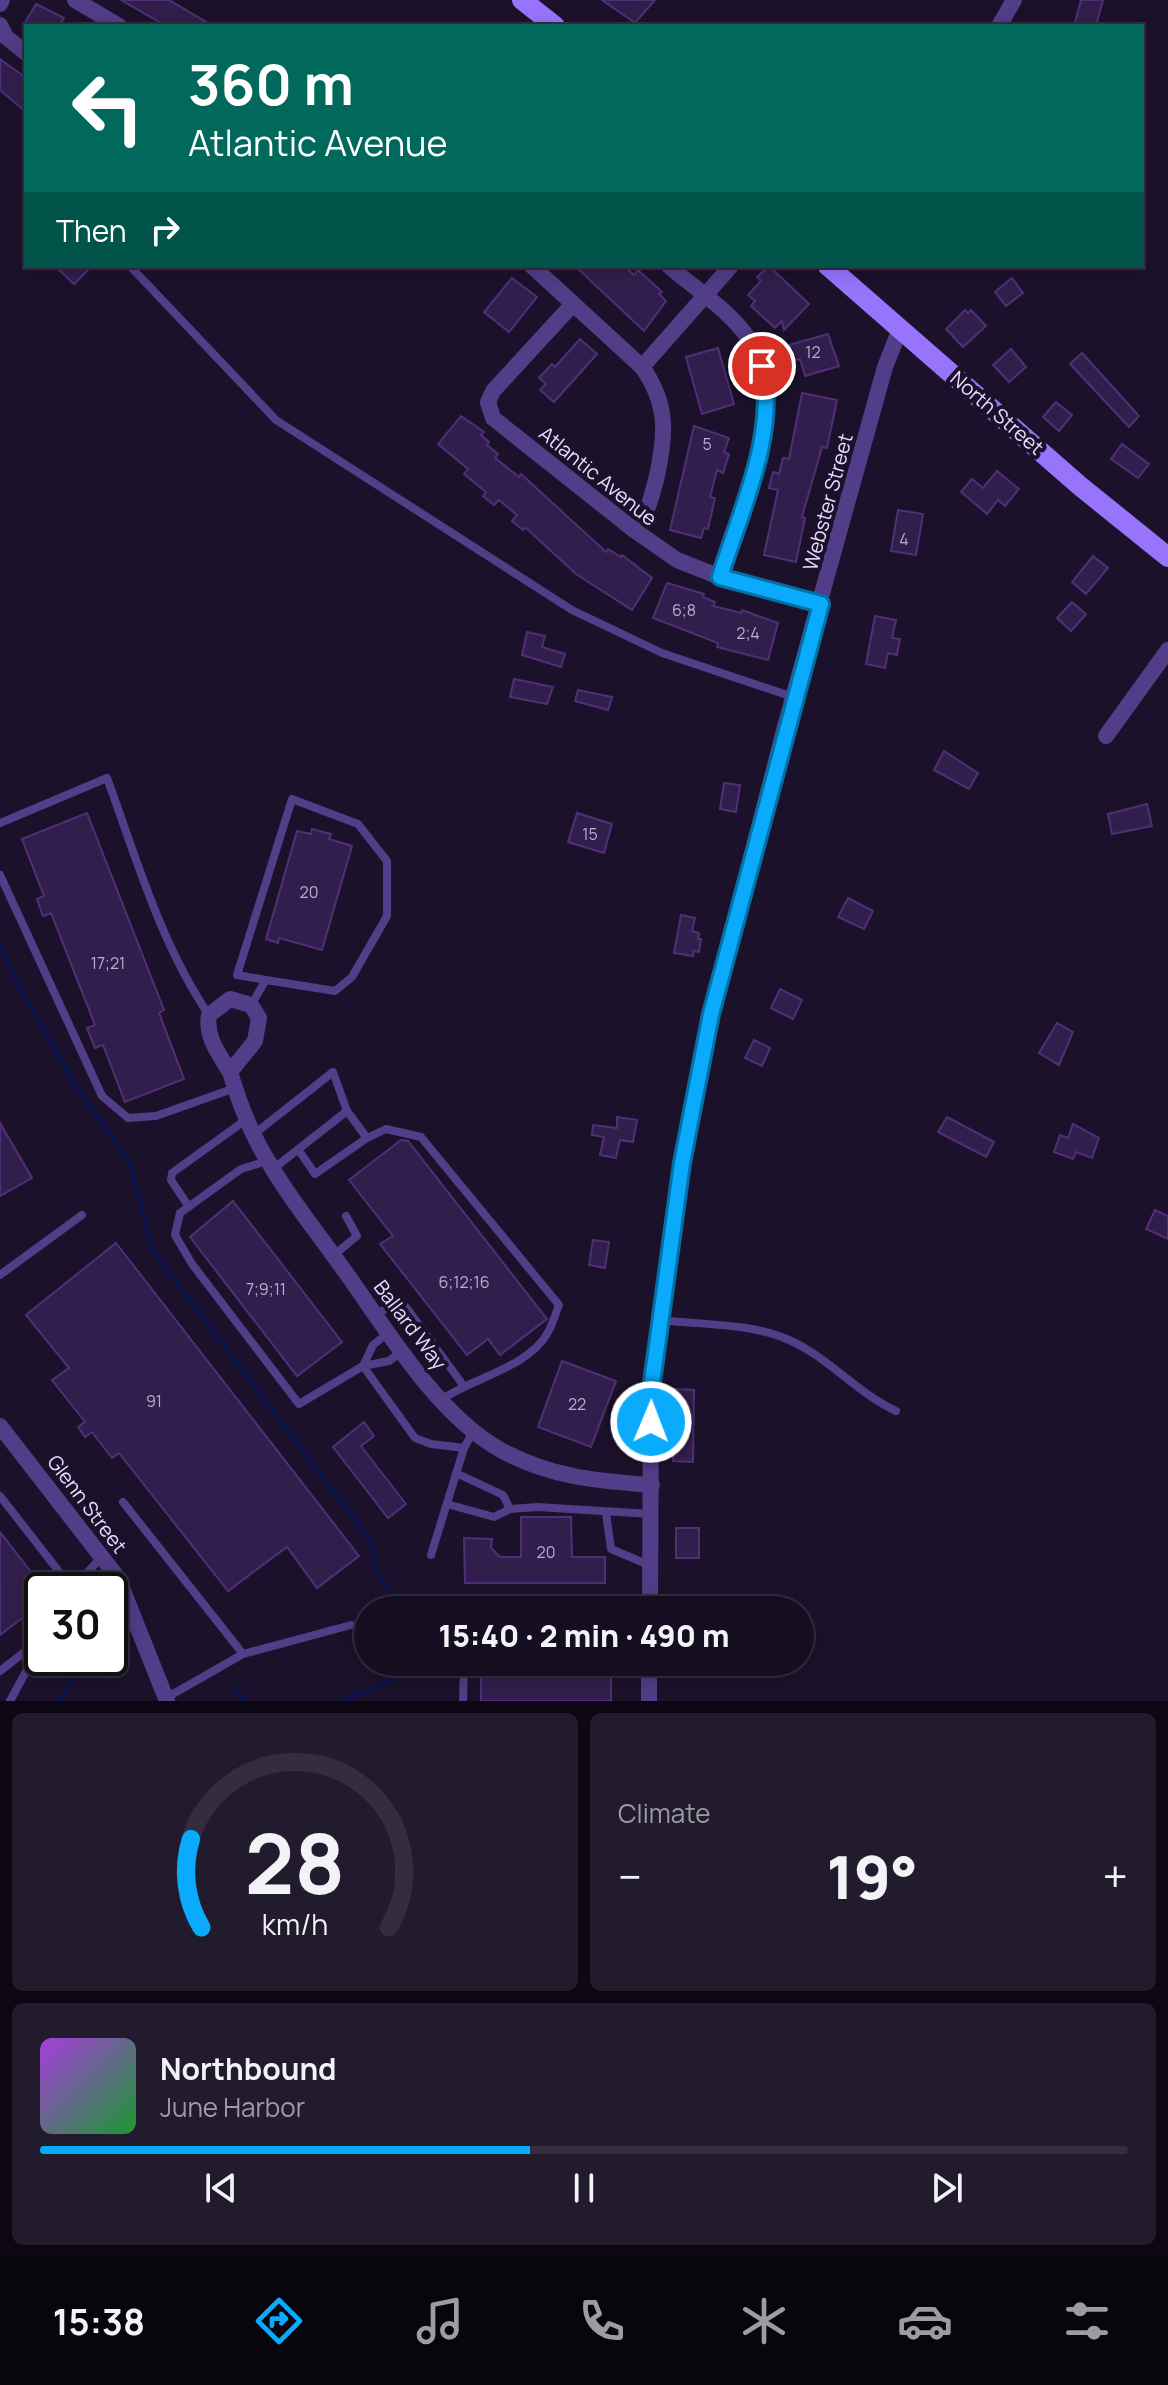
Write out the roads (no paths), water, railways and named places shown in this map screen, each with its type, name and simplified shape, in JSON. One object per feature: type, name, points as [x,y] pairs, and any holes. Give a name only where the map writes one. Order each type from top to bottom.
[{"type":"main road","points":[[522,0],[552,24]]},
{"type":"main road","name":"North Street","points":[[830,268],[1080,486],[1168,557]]},
{"type":"street","points":[[75,0],[116,24]]},
{"type":"street","points":[[1000,24],[1014,0]]},
{"type":"street","points":[[0,25],[6,37],[24,51]]},
{"type":"street","points":[[534,268],[642,367],[662,404],[665,439],[649,508],[634,530]]},
{"type":"street","points":[[671,268],[750,340],[762,366],[768,404],[765,431],[720,577]]},
{"type":"street","points":[[642,367],[729,268]]},
{"type":"street","name":"Atlantic Avenue","points":[[573,304],[493,391],[489,408],[497,421],[634,530],[677,560],[720,577],[821,604]]},
{"type":"street","name":"Webster Street","points":[[650,1596],[651,1390],[682,1163],[711,1014],[885,367],[900,329]]},
{"type":"street","points":[[1106,736],[1168,650]]},
{"type":"street","points":[[209,1015],[230,999],[251,1005],[259,1018],[260,1028],[255,1041],[232,1080]]},
{"type":"street","name":"Ballard Way","points":[[209,1015],[207,1026],[212,1042],[270,1165],[389,1333],[453,1415],[498,1448],[554,1472],[580,1480],[652,1485]]},
{"type":"street","name":"Glenn Street","points":[[0,1426],[118,1578],[139,1623],[167,1700]]},
{"type":"street","points":[[649,1676],[649,1701]]},
{"type":"lane","points":[[132,268],[276,420],[572,610],[662,653],[794,698]]},
{"type":"lane","points":[[0,823],[107,778],[146,886],[193,992],[209,1015]]},
{"type":"lane","points":[[292,799],[358,824],[387,861],[387,916],[352,977],[335,991],[266,980],[237,975],[292,799]]},
{"type":"lane","points":[[0,875],[102,1096],[128,1118],[156,1116],[232,1080]]},
{"type":"lane","points":[[251,1005],[266,980]]},
{"type":"lane","points":[[189,1207],[171,1180],[172,1173],[333,1072],[347,1111],[367,1138]]},
{"type":"lane","points":[[347,1111],[298,1149],[270,1165],[241,1169],[180,1213],[175,1235],[192,1264],[299,1404],[363,1366],[389,1361],[403,1350]]},
{"type":"lane","points":[[298,1149],[315,1174],[367,1138],[386,1129],[421,1137],[559,1305],[546,1337],[517,1361],[463,1385],[441,1400]]},
{"type":"lane","points":[[0,1275],[82,1215]]},
{"type":"lane","points":[[334,1255],[357,1236],[346,1216]]},
{"type":"lane","points":[[377,1315],[396,1301],[406,1307],[463,1385]]},
{"type":"lane","points":[[661,1320],[763,1333],[789,1340],[874,1400],[896,1411]]},
{"type":"lane","points":[[363,1366],[373,1345],[389,1333]]},
{"type":"lane","points":[[363,1366],[415,1438],[431,1444],[464,1448]]},
{"type":"lane","points":[[431,1555],[464,1448],[474,1430]]},
{"type":"lane","points":[[456,1473],[503,1495],[510,1509]]},
{"type":"lane","points":[[0,1496],[57,1572]]},
{"type":"lane","points":[[123,1502],[243,1654]]},
{"type":"lane","points":[[447,1504],[494,1517],[510,1509],[537,1507],[651,1514]]},
{"type":"lane","points":[[606,1513],[611,1549],[650,1565]]},
{"type":"lane","points":[[88,1572],[103,1557]]},
{"type":"lane","points":[[167,1700],[243,1654],[351,1625]]},
{"type":"lane","points":[[0,1671],[24,1653]]},
{"type":"lane","points":[[10,1701],[24,1674]]},
{"type":"lane","points":[[463,1701],[464,1676]]},
{"type":"waterway","points":[[0,943],[18,985],[79,1091],[129,1161],[153,1251],[371,1541],[376,1572],[395,1596]]},
{"type":"waterway","points":[[59,1701],[76,1676]]},
{"type":"waterway","points":[[342,1701],[397,1676]]},
{"type":"waterway","points":[[235,1688],[245,1701]]}]
